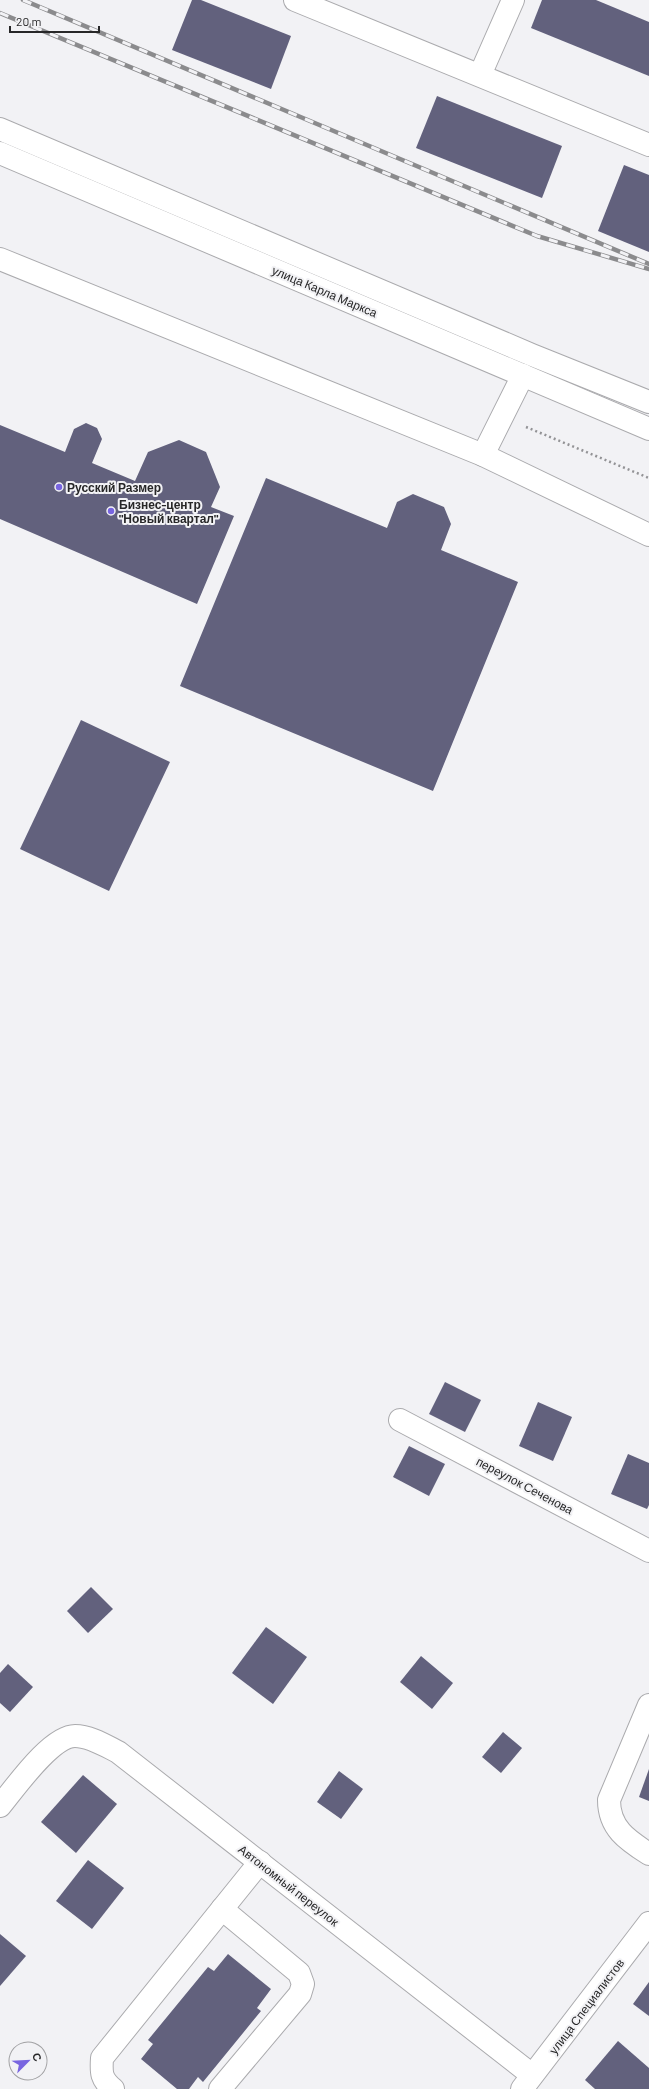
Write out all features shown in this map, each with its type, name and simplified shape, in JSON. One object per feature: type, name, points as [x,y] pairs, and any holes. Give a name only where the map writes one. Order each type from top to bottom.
[{"type":"street","points":[[295,0],[649,145]]},
{"type":"street","points":[[480,75],[513,0]]},
{"type":"street","name":"улица Карла Маркса","points":[[0,128],[532,355],[649,402]]},
{"type":"street","name":"улица Карла Маркса","points":[[0,153],[649,429]]},
{"type":"street","points":[[0,259],[483,455],[649,535]]},
{"type":"street","points":[[483,455],[523,375]]},
{"type":"street","name":"переулок Сеченова","points":[[400,1420],[649,1551]]},
{"type":"street","points":[[649,1705],[609,1800],[609,1813],[618,1830],[649,1854]]},
{"type":"street","name":"Автономный переулок","points":[[0,1806],[54,1744],[75,1736],[98,1742],[118,1752],[260,1862],[527,2082]]},
{"type":"street","points":[[113,2089],[104,2082],[101,2070],[102,2058],[260,1862]]},
{"type":"street","points":[[220,2089],[300,1994],[303,1984],[299,1973],[222,1910]]},
{"type":"street","name":"улица Специалистов","points":[[527,2082],[649,1923]]},
{"type":"path","points":[[502,417],[649,478]]},
{"type":"building","points":[[192,0],[201,0],[291,36],[271,89],[172,50]]},
{"type":"building","points":[[542,0],[596,0],[649,22],[649,76],[531,28]]},
{"type":"building","points":[[437,96],[562,146],[542,198],[416,148]]},
{"type":"building","points":[[624,165],[649,175],[649,252],[598,231]]},
{"type":"building","name":"Бизнес-центр \"Новый квартал\"","points":[[86,423],[97,428],[102,439],[92,463],[135,481],[148,452],[179,440],[206,452],[220,487],[211,507],[234,516],[197,604],[0,519],[0,425],[65,452],[74,429]]},
{"type":"building","points":[[266,478],[387,528],[397,502],[413,494],[444,507],[451,524],[441,550],[518,582],[433,791],[180,686]]},
{"type":"building","points":[[81,720],[170,762],[109,891],[20,849]]},
{"type":"building","points":[[445,1382],[481,1400],[465,1432],[429,1414]]},
{"type":"building","points":[[538,1402],[572,1417],[553,1461],[519,1446]]},
{"type":"building","points":[[409,1446],[445,1464],[429,1496],[393,1477]]},
{"type":"building","points":[[628,1454],[649,1463],[649,1505],[647,1509],[611,1494]]},
{"type":"building","points":[[91,1587],[113,1609],[88,1633],[67,1611]]},
{"type":"building","points":[[266,1627],[307,1657],[273,1704],[232,1673]]},
{"type":"building","points":[[421,1656],[453,1683],[432,1709],[400,1682]]},
{"type":"building","points":[[8,1664],[33,1687],[10,1712],[0,1703],[0,1673]]},
{"type":"building","points":[[503,1732],[522,1748],[501,1773],[482,1757]]},
{"type":"building","points":[[649,1769],[649,1801],[639,1797]]},
{"type":"building","points":[[339,1771],[363,1789],[341,1819],[317,1802]]},
{"type":"building","points":[[83,1775],[117,1804],[76,1853],[41,1822]]},
{"type":"building","points":[[88,1860],[124,1888],[92,1929],[56,1901]]},
{"type":"building","points":[[0,1934],[26,1956],[0,1986]]},
{"type":"building","points":[[228,1954],[271,1989],[257,2008],[261,2011],[203,2082],[198,2077],[189,2089],[177,2089],[141,2059],[153,2044],[148,2040],[208,1967],[214,1971]]},
{"type":"building","points":[[649,1982],[649,2016],[633,2004]]},
{"type":"building","points":[[618,2041],[649,2068],[649,2089],[595,2089],[585,2080]]},
{"type":"railway","points":[[23,0],[649,264]]},
{"type":"railway","points":[[0,13],[537,236],[649,269]]},
{"type":"place","name":"Русский Размер","points":[[59,487]]},
{"type":"place","name":"Бизнес-центр \"Новый квартал\"","points":[[111,511]]}]
